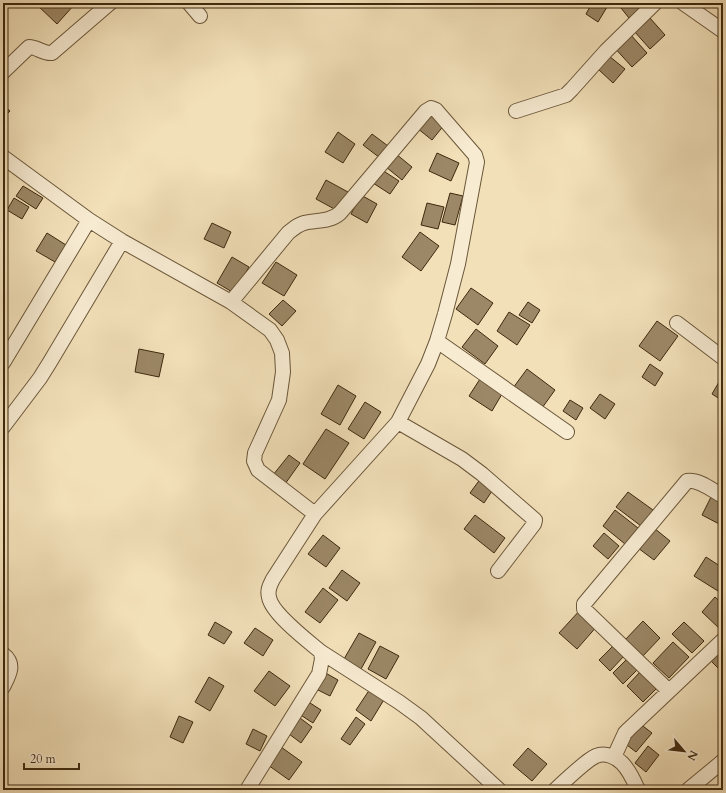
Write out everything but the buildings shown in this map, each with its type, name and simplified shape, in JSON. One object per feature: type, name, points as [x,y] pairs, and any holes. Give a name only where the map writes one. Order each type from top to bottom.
[{"type":"street","points":[[3,72],[29,47],[48,54],[52,53],[110,3]]},
{"type":"street","points":[[188,3],[200,16]]},
{"type":"street","points":[[516,111],[566,94],[606,51],[655,3]]},
{"type":"street","points":[[683,3],[723,31]]},
{"type":"street","points":[[231,302],[295,227],[302,223],[336,217],[426,111],[431,108],[436,110],[475,155],[477,162],[458,264],[437,341],[428,364],[398,422],[315,514],[269,586],[268,597],[278,613],[321,652],[399,702],[421,718],[499,790]]},
{"type":"street","points":[[3,157],[89,220],[122,241],[231,302],[270,330],[277,340],[282,353],[283,372],[279,400],[255,453],[254,461],[258,470],[315,514]]},
{"type":"street","points":[[3,363],[89,220]]},
{"type":"street","points":[[3,427],[47,367],[122,241]]},
{"type":"street","points":[[677,323],[723,358]]},
{"type":"street","points":[[437,341],[568,432]]},
{"type":"street","points":[[398,422],[462,459],[482,474],[535,520],[534,524],[498,571]]},
{"type":"street","points":[[669,691],[584,609],[584,604],[687,481],[690,480],[697,482],[723,496]]},
{"type":"street","points":[[614,758],[626,733],[723,640]]},
{"type":"street","points":[[247,790],[318,674],[322,660],[321,652]]},
{"type":"street","points":[[3,654],[8,658],[10,664],[8,677],[3,687]]},
{"type":"street","points":[[555,790],[590,760],[597,756],[606,755],[622,762],[629,771],[638,790]]},
{"type":"street","points":[[688,790],[723,761]]}]
